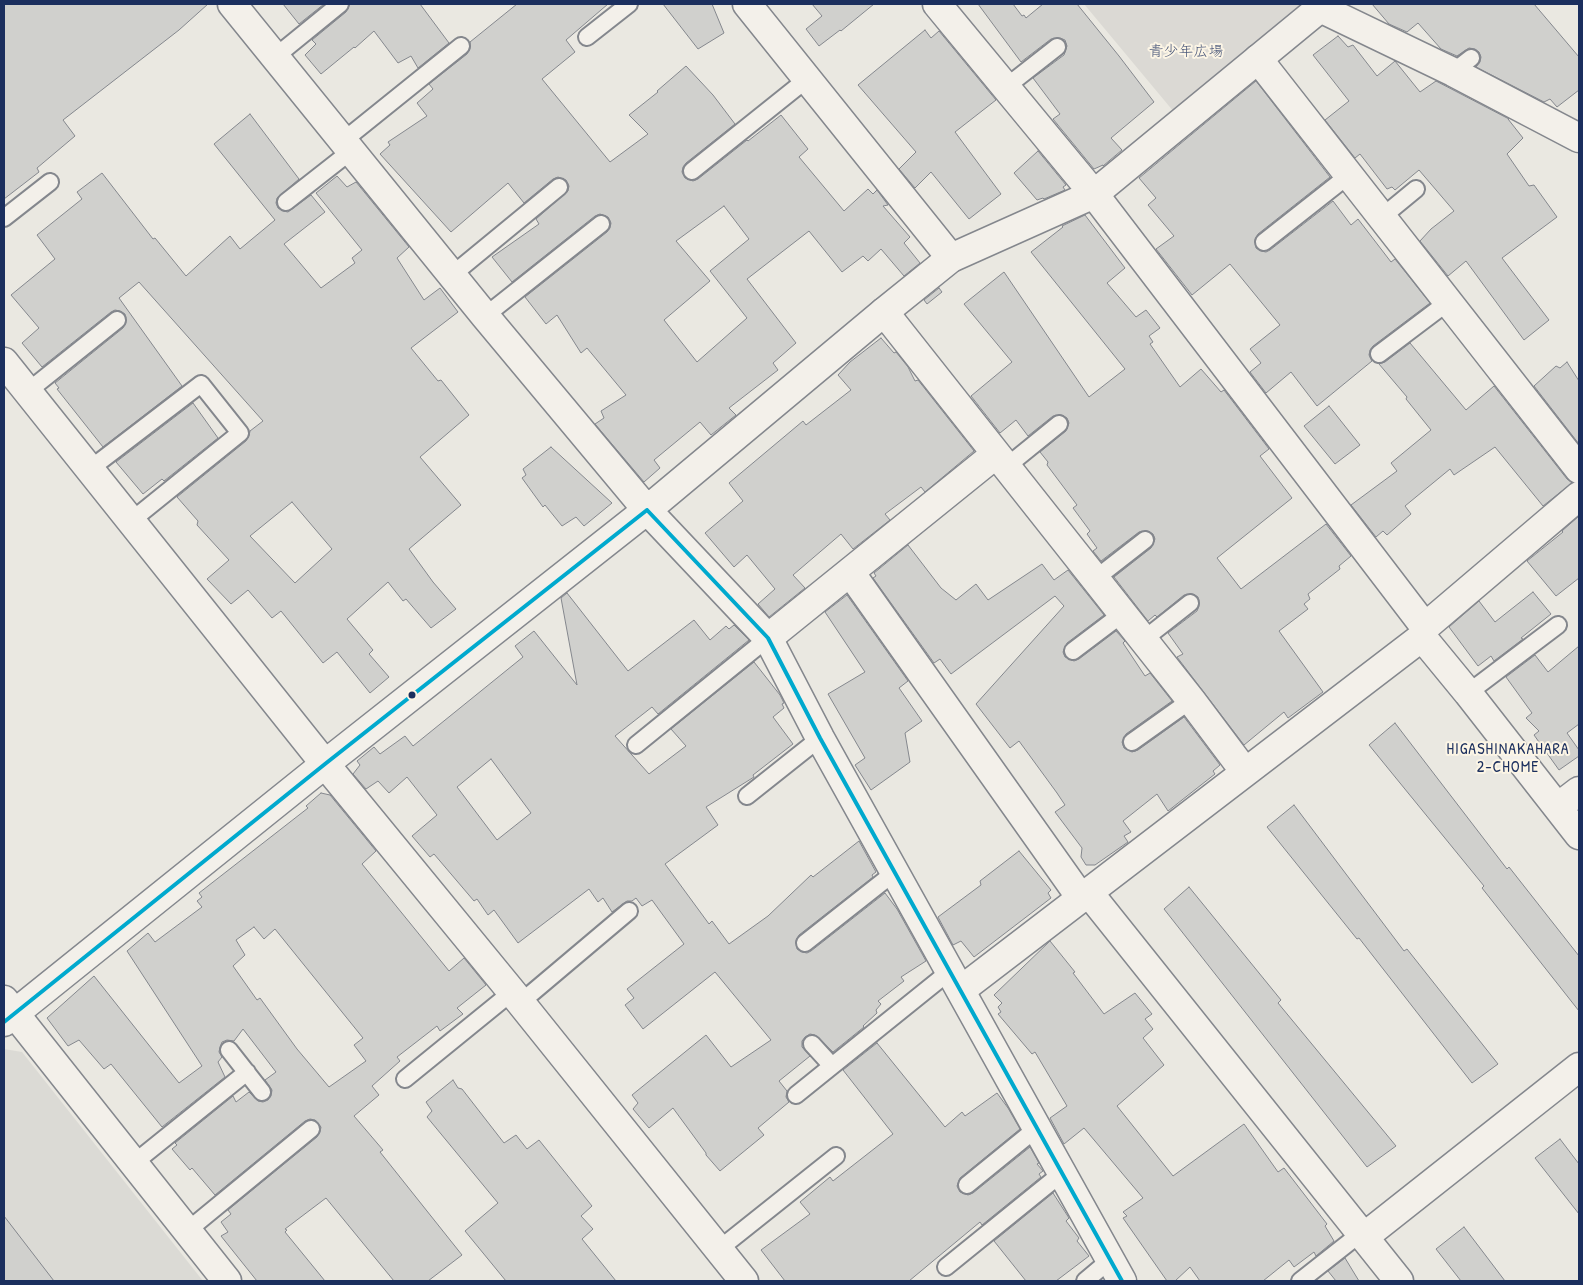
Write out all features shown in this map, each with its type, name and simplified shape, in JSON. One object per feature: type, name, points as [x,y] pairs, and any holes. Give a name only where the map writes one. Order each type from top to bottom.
[{"type":"street","points":[[232,4],[485,316],[647,510],[768,638],[820,738],[1116,1271]]},
{"type":"street","points":[[747,4],[951,258]]},
{"type":"street","points":[[937,4],[1094,194],[1468,693],[1579,835]]},
{"type":"street","points":[[227,1281],[134,1163],[7,1012],[647,510],[951,258],[1094,194],[1258,59],[1320,5],[1462,65],[1579,138]]},
{"type":"street","points":[[1258,59],[1579,469]]},
{"type":"street","points":[[884,312],[1191,700],[1245,772]]},
{"type":"street","points":[[4,362],[325,764],[516,997],[744,1281]]},
{"type":"street","points":[[768,638],[850,572],[1001,461]]},
{"type":"street","points":[[956,981],[1085,895],[1245,772],[1423,632],[1579,496]]},
{"type":"street","points":[[850,572],[1085,895],[1399,1281]]},
{"type":"street","points":[[1558,807],[1579,791]]},
{"type":"street","points":[[1363,1235],[1579,1067]]},
{"type":"lane","points":[[274,57],[340,4]]},
{"type":"lane","points":[[587,37],[629,4]]},
{"type":"lane","points":[[286,202],[461,46]]},
{"type":"lane","points":[[1006,87],[1056,47]]},
{"type":"lane","points":[[692,171],[807,79]]},
{"type":"lane","points":[[1264,242],[1349,176]]},
{"type":"lane","points":[[4,218],[50,182]]},
{"type":"lane","points":[[452,275],[560,187]]},
{"type":"lane","points":[[1382,218],[1416,190]]},
{"type":"lane","points":[[485,316],[601,224]]},
{"type":"lane","points":[[1380,354],[1448,302]]},
{"type":"lane","points":[[27,392],[117,320]]},
{"type":"lane","points":[[90,469],[201,384],[240,433],[132,522]]},
{"type":"lane","points":[[1001,461],[1059,424]]},
{"type":"lane","points":[[1095,579],[1145,540]]},
{"type":"lane","points":[[1143,640],[1190,603]]},
{"type":"lane","points":[[1073,651],[1122,614]]},
{"type":"lane","points":[[1468,693],[1558,626]]},
{"type":"lane","points":[[636,745],[768,638]]},
{"type":"lane","points":[[1132,742],[1191,700]]},
{"type":"lane","points":[[747,796],[820,738]]},
{"type":"lane","points":[[805,943],[895,872]]},
{"type":"lane","points":[[405,1079],[629,911]]},
{"type":"lane","points":[[796,1095],[832,1066],[956,981]]},
{"type":"lane","points":[[812,1044],[832,1066]]},
{"type":"lane","points":[[229,1050],[262,1092]]},
{"type":"lane","points":[[134,1163],[247,1072]]},
{"type":"lane","points":[[966,1185],[1037,1128]]},
{"type":"lane","points":[[187,1231],[311,1129]]},
{"type":"lane","points":[[718,1250],[836,1156]]},
{"type":"lane","points":[[946,1267],[1062,1173]]},
{"type":"lane","points":[[1300,1281],[1363,1235]]},
{"type":"lane","points":[[1085,1281],[1116,1271]]},
{"type":"shaded area","points":[[4,1049],[22,1052],[203,1281],[4,1281]]},
{"type":"green space","name":"青少年広場","points":[[1084,4],[1299,4],[1300,17],[1179,118]]},
{"type":"building","points":[[4,4],[208,4],[179,30],[63,120],[75,136],[37,168],[39,172],[4,199]]},
{"type":"building","points":[[283,4],[324,4],[299,24]]},
{"type":"building","points":[[350,4],[420,4],[449,43],[418,68],[411,56],[398,63],[374,31],[321,74],[305,55],[316,44],[312,40],[346,12]]},
{"type":"building","points":[[517,4],[608,4],[566,40],[575,52],[542,79],[610,162],[648,134],[629,115],[686,66],[713,95],[735,124],[686,163],[682,172],[685,178],[693,181],[698,179],[781,115],[808,149],[799,157],[844,211],[868,189],[873,194],[877,190],[888,205],[883,206],[910,237],[904,243],[920,263],[904,276],[881,249],[868,261],[863,256],[842,272],[809,231],[747,279],[796,343],[773,363],[778,370],[729,408],[736,415],[711,435],[700,422],[654,460],[660,468],[644,482],[595,424],[604,418],[601,411],[626,395],[587,348],[581,353],[557,315],[546,324],[525,297],[607,232],[611,223],[608,217],[600,214],[595,216],[512,282],[492,257],[539,224],[536,219],[568,191],[569,186],[566,180],[558,177],[553,179],[524,203],[508,183],[451,232],[380,154],[390,145],[388,142],[427,116],[417,103],[433,89],[429,84],[467,54],[470,49],[470,42]],"holes":[[[724,206],[749,239],[710,271],[747,318],[697,362],[664,320],[710,281],[676,241]]]},
{"type":"building","points":[[663,4],[712,4],[724,33],[698,49]]},
{"type":"building","points":[[812,4],[874,4],[819,46],[806,29],[822,16]]},
{"type":"building","points":[[978,4],[1013,4],[1022,16],[1024,15],[1026,18],[1043,4],[1077,4],[1154,102],[1111,138],[1122,150],[1103,166],[1094,169],[1053,119],[1060,114],[1033,78],[1064,55],[1067,46],[1065,40],[1060,38],[1051,39],[1021,62]]},
{"type":"building","points":[[1372,4],[1534,4],[1579,57],[1579,90],[1557,107],[1550,99],[1544,102],[1476,67],[1481,57],[1475,49],[1469,48],[1457,56],[1441,49],[1418,23],[1407,32],[1389,24]]},
{"type":"building","points":[[925,30],[931,38],[939,31],[996,100],[955,132],[1001,194],[969,219],[931,172],[915,188],[899,169],[916,152],[858,85]]},
{"type":"building","points":[[1338,36],[1348,47],[1353,45],[1377,76],[1395,61],[1420,92],[1436,81],[1509,119],[1523,138],[1507,154],[1529,186],[1534,185],[1557,217],[1502,258],[1549,320],[1524,340],[1466,261],[1448,276],[1420,241],[1431,229],[1454,211],[1419,170],[1395,190],[1392,187],[1387,189],[1360,154],[1355,158],[1325,120],[1349,101],[1313,55]]},
{"type":"building","points":[[1256,81],[1330,177],[1258,234],[1255,239],[1256,248],[1266,252],[1270,250],[1333,201],[1351,225],[1358,219],[1391,262],[1395,259],[1430,303],[1373,346],[1369,355],[1372,361],[1317,406],[1291,372],[1266,393],[1250,372],[1261,363],[1250,349],[1280,325],[1230,264],[1192,295],[1156,249],[1174,236],[1148,205],[1156,198],[1139,178]]},
{"type":"building","points":[[250,114],[299,179],[277,198],[278,208],[288,212],[311,195],[325,212],[284,244],[321,288],[355,263],[352,258],[362,250],[316,193],[337,176],[347,187],[356,182],[409,247],[397,258],[424,300],[440,288],[458,312],[411,348],[438,381],[441,380],[469,415],[420,457],[461,505],[409,549],[456,609],[431,628],[406,599],[403,601],[388,582],[347,619],[373,650],[369,654],[389,677],[370,693],[337,652],[323,663],[281,611],[272,618],[248,590],[231,604],[207,579],[229,560],[197,525],[198,521],[177,497],[246,441],[250,431],[263,421],[139,282],[119,298],[182,386],[103,447],[57,389],[59,388],[55,383],[123,328],[126,323],[125,314],[115,310],[111,312],[42,367],[22,343],[39,328],[11,295],[55,259],[37,235],[82,199],[77,192],[102,173],[153,239],[155,238],[186,276],[230,236],[240,249],[275,220],[214,144]],"holes":[[[292,502],[332,549],[295,583],[250,536]]]},
{"type":"building","points":[[1038,151],[1066,185],[1063,187],[1065,190],[1037,200],[1014,173]]},
{"type":"building","points":[[1085,215],[1125,268],[1107,283],[1136,317],[1146,310],[1160,328],[1149,336],[1153,342],[1150,344],[1180,387],[1201,369],[1221,392],[1224,390],[1269,449],[1260,456],[1292,498],[1217,558],[1241,589],[1326,524],[1351,556],[1339,566],[1340,569],[1308,594],[1310,599],[1304,604],[1308,609],[1279,631],[1323,692],[1288,718],[1284,712],[1244,745],[1177,657],[1183,654],[1168,633],[1197,611],[1199,606],[1198,597],[1193,594],[1184,595],[1157,617],[1155,615],[1148,621],[1114,577],[1151,548],[1155,539],[1153,534],[1148,531],[1139,532],[1101,561],[1093,551],[1097,548],[1087,534],[1090,531],[1073,508],[1077,505],[1047,465],[1048,462],[1040,452],[1066,431],[1069,423],[1067,418],[1062,415],[1053,416],[1028,436],[1016,420],[1000,433],[971,396],[1012,362],[964,304],[1004,272],[1089,397],[1125,369],[1031,252],[1062,226]]},
{"type":"building","points":[[939,288],[942,292],[927,304],[924,300]]},
{"type":"building","points":[[881,338],[894,353],[896,352],[908,367],[915,381],[918,380],[974,451],[925,492],[921,487],[885,514],[890,520],[853,549],[841,534],[793,575],[805,588],[769,617],[758,604],[775,589],[747,555],[734,567],[705,533],[743,501],[729,483],[803,421],[806,425],[851,390],[838,375],[850,362]]},
{"type":"building","points":[[1410,343],[1466,410],[1494,386],[1572,483],[1543,506],[1495,447],[1454,475],[1450,469],[1405,506],[1411,514],[1387,535],[1383,531],[1376,537],[1351,505],[1397,471],[1391,463],[1431,430],[1406,399],[1407,397],[1379,364],[1385,362]]},
{"type":"building","points":[[1567,362],[1579,381],[1579,444],[1534,386],[1556,366],[1560,368]]},
{"type":"building","points":[[193,403],[218,438],[164,481],[162,479],[143,494],[116,462]]},
{"type":"building","points":[[1329,406],[1360,445],[1335,464],[1304,426]]},
{"type":"building","points":[[551,447],[612,503],[584,526],[576,517],[562,526],[545,505],[543,507],[522,478],[526,475],[523,469]]},
{"type":"building","points":[[1579,516],[1579,578],[1556,596],[1527,561],[1563,532]]},
{"type":"building","points":[[908,545],[941,588],[956,600],[976,584],[988,600],[1042,564],[1054,580],[1068,570],[1104,615],[1067,643],[1063,652],[1065,657],[1074,661],[1079,659],[1116,631],[1125,641],[1123,643],[1145,676],[1150,673],[1172,701],[1126,734],[1122,742],[1124,748],[1132,752],[1138,750],[1184,717],[1220,765],[1213,771],[1215,774],[1168,811],[1157,794],[1123,821],[1131,832],[1124,836],[1128,842],[1095,865],[1086,865],[1081,857],[1082,848],[1055,812],[1065,805],[1057,793],[1019,741],[1010,748],[976,704],[1064,606],[1055,596],[951,674],[940,659],[934,663],[873,578],[876,576],[874,573]]},
{"type":"building","points":[[1533,592],[1551,614],[1494,661],[1491,656],[1478,666],[1449,627],[1479,601],[1495,622]]},
{"type":"building","points":[[567,593],[628,671],[694,620],[710,640],[726,626],[729,629],[734,625],[749,640],[658,714],[652,707],[615,736],[649,774],[686,746],[671,729],[754,662],[784,703],[782,704],[784,708],[773,717],[793,744],[753,775],[754,777],[706,807],[718,825],[665,864],[709,924],[712,921],[729,944],[768,916],[811,875],[813,877],[859,841],[876,872],[872,875],[873,877],[799,935],[796,940],[797,949],[807,953],[811,951],[885,893],[897,909],[926,961],[901,977],[904,981],[878,1001],[881,1004],[876,1010],[877,1013],[864,1027],[833,1052],[815,1035],[810,1034],[805,1037],[802,1041],[802,1047],[810,1056],[779,1081],[787,1091],[786,1097],[789,1102],[758,1128],[764,1135],[720,1171],[706,1155],[673,1108],[649,1128],[633,1109],[638,1103],[632,1095],[706,1035],[731,1067],[771,1040],[715,972],[643,1029],[625,1005],[634,998],[627,989],[684,944],[652,900],[642,906],[636,898],[632,901],[627,901],[612,912],[603,898],[598,902],[589,889],[518,943],[494,910],[488,915],[477,899],[474,901],[434,854],[430,857],[412,836],[437,815],[407,777],[389,793],[378,781],[366,789],[353,774],[360,765],[357,761],[374,747],[380,754],[405,736],[413,746],[523,657],[515,646],[534,631],[577,685],[561,598]],"holes":[[[491,759],[531,813],[497,840],[457,787]]]},
{"type":"building","points":[[847,595],[908,681],[899,688],[922,721],[905,733],[910,762],[871,790],[855,765],[865,758],[828,694],[865,672],[825,612]]},
{"type":"building","points":[[1579,646],[1579,724],[1567,733],[1579,750],[1579,756],[1559,770],[1534,735],[1539,731],[1526,718],[1532,713],[1506,677],[1535,655],[1548,672]]},
{"type":"building","points":[[1395,723],[1507,869],[1509,867],[1579,956],[1579,1011],[1482,888],[1484,886],[1369,745]]},
{"type":"building","points":[[321,793],[330,795],[376,851],[362,864],[449,971],[464,958],[486,985],[457,1008],[463,1014],[440,1031],[437,1026],[397,1057],[400,1061],[372,1086],[379,1095],[354,1116],[383,1150],[380,1152],[462,1255],[428,1281],[394,1281],[326,1198],[285,1229],[287,1230],[285,1232],[325,1281],[257,1281],[221,1236],[228,1232],[221,1222],[231,1214],[228,1210],[317,1137],[321,1127],[315,1120],[305,1121],[215,1195],[192,1168],[190,1170],[172,1149],[177,1145],[175,1143],[233,1096],[236,1102],[249,1092],[258,1101],[263,1102],[271,1096],[272,1090],[265,1080],[276,1072],[243,1029],[234,1041],[227,1040],[222,1042],[220,1047],[219,1052],[222,1057],[218,1062],[225,1077],[162,1127],[111,1064],[104,1069],[79,1040],[68,1046],[47,1018],[94,976],[179,1083],[202,1066],[127,951],[148,933],[155,942],[202,907],[197,901],[202,897],[199,893],[308,808],[306,806]],"holes":[[[254,927],[264,939],[275,929],[363,1038],[354,1045],[366,1061],[329,1087],[297,1049],[260,998],[257,1000],[233,966],[245,955],[236,940]]]},
{"type":"building","points":[[1294,805],[1404,951],[1407,949],[1498,1064],[1472,1083],[1359,938],[1357,939],[1267,827]]},
{"type":"building","points":[[1019,851],[1051,890],[1048,893],[1051,898],[974,957],[961,941],[953,945],[938,917],[981,885],[980,881]]},
{"type":"building","points":[[1189,887],[1281,1000],[1278,1003],[1396,1146],[1367,1167],[1164,909]]},
{"type":"building","points":[[1050,941],[1075,972],[1073,973],[1104,1014],[1135,993],[1152,1014],[1145,1019],[1153,1029],[1143,1038],[1164,1065],[1117,1106],[1173,1176],[1244,1124],[1278,1172],[1284,1168],[1327,1224],[1325,1226],[1334,1241],[1316,1256],[1314,1252],[1294,1267],[1289,1260],[1263,1281],[1200,1281],[1190,1267],[1175,1281],[1167,1281],[1123,1218],[1127,1216],[1123,1212],[1143,1198],[1084,1128],[1064,1144],[1050,1118],[1067,1106],[1035,1052],[1032,1054],[998,1014],[1001,1012],[998,1007],[1002,1003],[994,995]]},
{"type":"building","points":[[877,1043],[945,1127],[962,1112],[965,1116],[997,1093],[1020,1129],[960,1178],[957,1186],[960,1192],[968,1195],[973,1193],[1030,1147],[1039,1163],[1037,1164],[1043,1171],[1039,1174],[1041,1177],[982,1225],[980,1222],[909,1281],[785,1281],[761,1250],[810,1214],[800,1202],[830,1177],[833,1181],[893,1134],[843,1070]]},
{"type":"building","points":[[453,1080],[504,1143],[516,1135],[527,1149],[539,1140],[592,1206],[581,1216],[593,1229],[582,1239],[616,1281],[506,1281],[465,1231],[498,1203],[427,1117],[432,1111],[426,1102]]},
{"type":"building","points":[[1560,1139],[1579,1164],[1579,1214],[1535,1158]]},
{"type":"building","points":[[1053,1193],[1069,1218],[1066,1221],[1079,1238],[1077,1241],[1089,1256],[1056,1281],[1026,1281],[994,1241]]},
{"type":"building","points":[[4,1216],[54,1281],[4,1281]]},
{"type":"building","points":[[1464,1227],[1505,1281],[1461,1281],[1436,1249]]},
{"type":"building","points":[[1345,1258],[1359,1281],[1336,1281],[1328,1271]]},
{"type":"transit line","points":[[647,510],[768,638],[820,738],[1122,1281]]},
{"type":"transit line","points":[[4,1022],[325,764],[647,510]]},
{"type":"district","name":"HIGASHINAKAHARA 2-CHOME","points":[[1508,759]]}]
